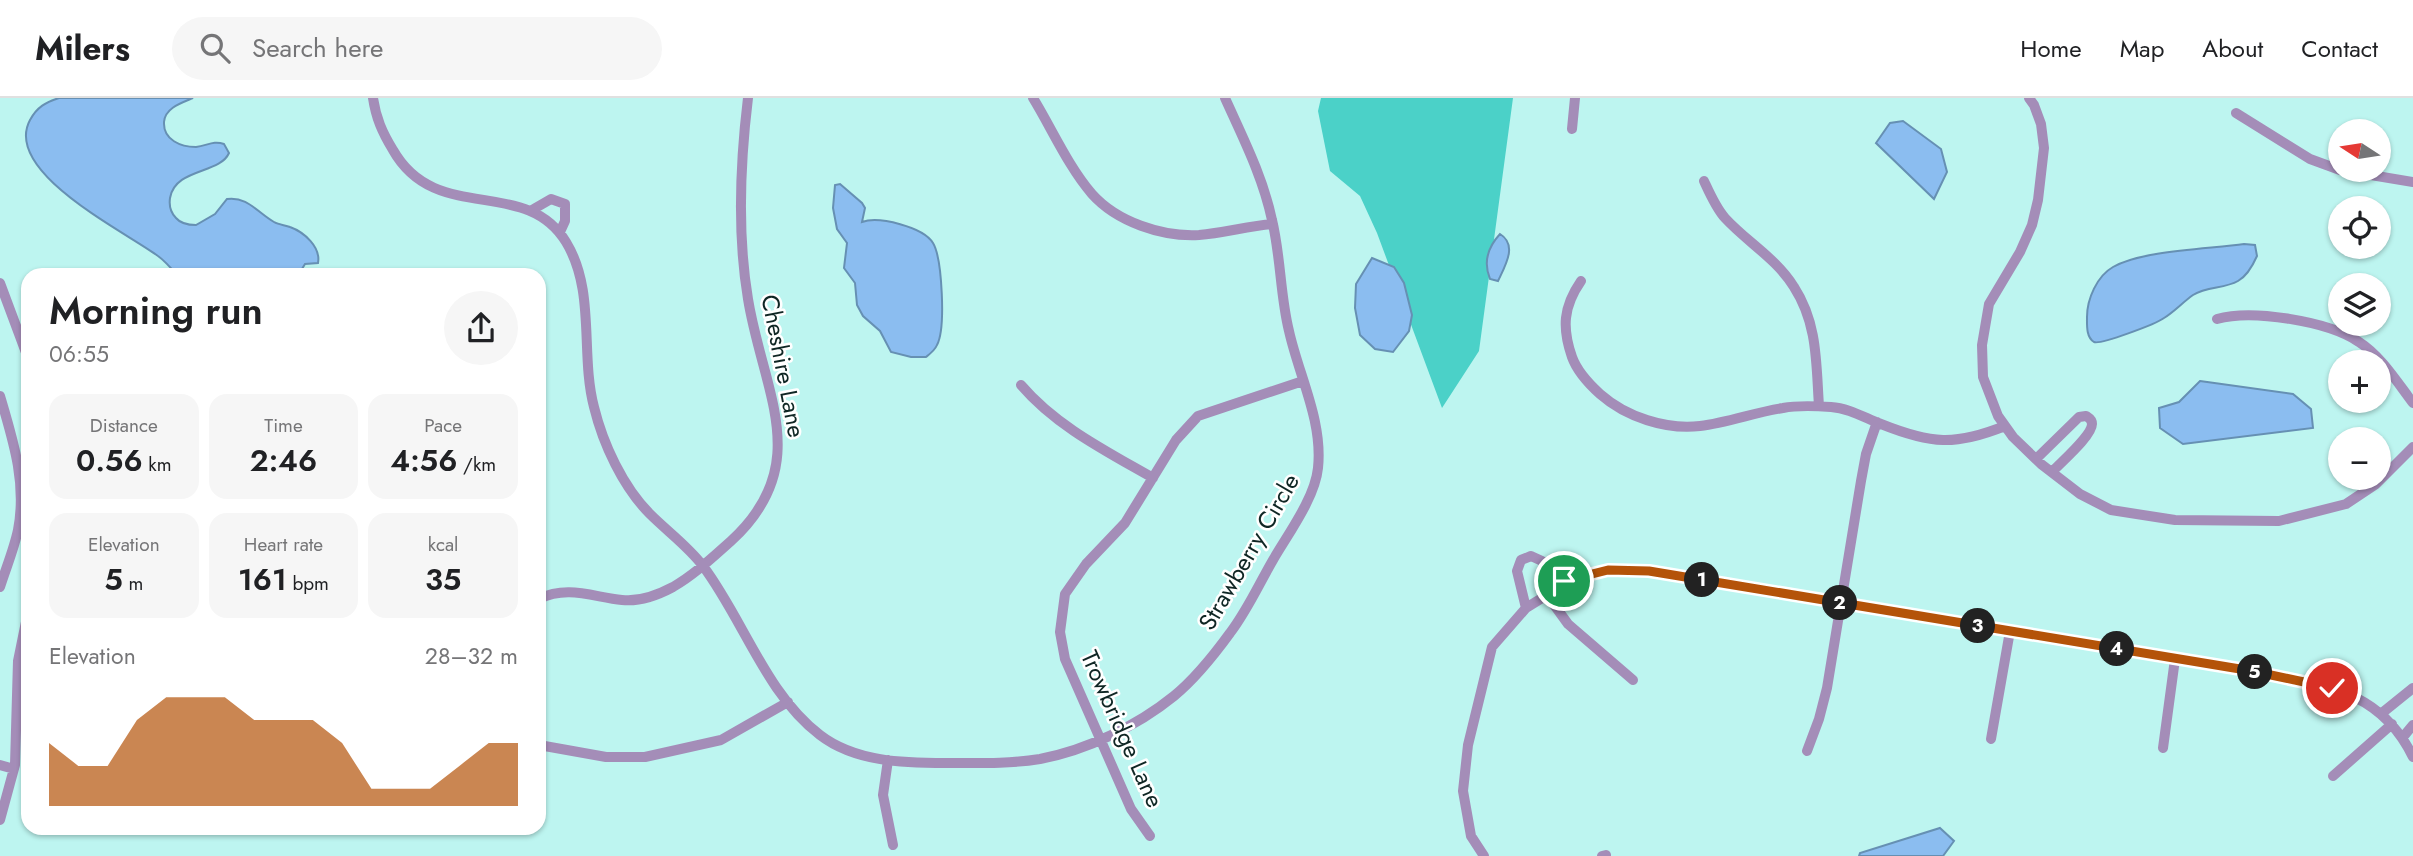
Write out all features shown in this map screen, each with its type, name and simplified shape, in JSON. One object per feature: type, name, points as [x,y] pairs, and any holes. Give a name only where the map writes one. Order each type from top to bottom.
[{"type":"street","name":"Strawberry Circle","points":[[373,98],[376,120],[403,167],[428,185],[457,196],[532,210],[560,232],[577,263],[583,289],[594,408],[629,491],[703,566],[759,659],[803,721],[824,739],[856,753],[888,761],[925,763],[1008,762],[1074,750],[1123,729],[1175,695],[1207,663],[1234,629],[1301,512],[1318,474],[1316,430],[1289,335],[1273,224],[1264,188],[1225,98]]},
{"type":"street","name":"Cheshire Lane","points":[[546,597],[573,592],[624,601],[646,598],[673,587],[703,566],[750,523],[771,488],[779,444],[747,297],[741,221],[748,98]]},
{"type":"street","points":[[1033,98],[1082,181],[1094,196],[1128,220],[1176,234],[1199,235],[1273,224]]},
{"type":"street","points":[[1572,129],[1575,98]]},
{"type":"street","points":[[2029,98],[2041,124],[2044,148],[2038,200],[2024,243],[1989,304],[1982,345],[1983,377],[1988,396],[2005,426],[2036,459],[2080,494],[2111,510],[2175,520],[2278,521],[2346,505],[2376,484],[2413,447]]},
{"type":"street","points":[[2236,113],[2310,159],[2328,166]]},
{"type":"street","points":[[2391,178],[2413,182]]},
{"type":"street","points":[[1704,181],[1711,198],[1724,217],[1781,270],[1794,286],[1813,330],[1818,363],[1819,406]]},
{"type":"street","name":"Strawberry Circle","points":[[532,210],[551,199],[565,204],[565,221],[560,232]]},
{"type":"street","points":[[1581,281],[1565,314],[1565,338],[1574,364],[1592,387],[1614,407],[1641,418],[1673,425],[1698,426],[1786,407],[1819,406],[1835,407],[1859,414],[1917,437],[1934,440],[1977,437],[2005,426]]},
{"type":"street","points":[[0,283],[4,304],[21,342]]},
{"type":"street","points":[[2217,320],[2246,314],[2313,324],[2344,334],[2374,354],[2413,403]]},
{"type":"street","name":"Trowbridge Lane","points":[[1150,836],[1131,809],[1065,659],[1060,632],[1066,594],[1086,564],[1125,523],[1176,440],[1198,416],[1303,381]]},
{"type":"street","points":[[1021,385],[1040,407],[1153,478]]},
{"type":"street","points":[[0,396],[17,456],[21,493],[18,531],[0,587]]},
{"type":"street","points":[[2036,459],[2079,417],[2090,419],[2092,425],[2089,433],[2052,472]]},
{"type":"street","points":[[1807,751],[1827,688],[1866,454],[1877,422]]},
{"type":"street","points":[[1525,608],[1517,571],[1521,560],[1531,556],[1542,561],[1564,581]]},
{"type":"street","points":[[1484,856],[1471,836],[1463,791],[1468,745],[1492,647],[1525,608],[1564,581],[1608,570],[1649,571],[2252,671],[2332,688],[2360,698],[2382,713],[2403,737],[2413,757]]},
{"type":"street","points":[[1547,595],[1568,624],[1633,680]]},
{"type":"street","points":[[1991,739],[2010,631]]},
{"type":"street","points":[[0,820],[14,769],[18,661],[21,646]]},
{"type":"street","points":[[2163,748],[2175,659]]},
{"type":"street","points":[[2382,713],[2413,688]]},
{"type":"street","points":[[546,746],[606,757],[645,757],[721,740],[788,702]]},
{"type":"street","points":[[2333,776],[2392,724]]},
{"type":"street","points":[[2403,737],[2413,725]]},
{"type":"street","points":[[888,761],[883,795],[893,845]]},
{"type":"street","points":[[0,765],[14,769]]},
{"type":"shaded area","points":[[59,98],[193,98],[167,113],[164,122],[166,134],[185,146],[224,144],[229,153],[217,165],[180,181],[170,198],[174,216],[183,223],[196,225],[215,214],[227,199],[241,200],[274,222],[306,236],[317,251],[318,263],[305,264],[303,268],[171,268],[158,256],[72,198],[50,180],[34,160],[26,140],[30,120],[50,101]]},
{"type":"shaded area","points":[[1321,98],[1513,98],[1479,351],[1442,408],[1377,233],[1360,196],[1330,171],[1318,111]]},
{"type":"shaded area","points":[[1903,121],[1941,149],[1947,172],[1934,199],[1876,143],[1890,123]]},
{"type":"shaded area","points":[[840,184],[865,208],[862,222],[900,224],[920,232],[933,243],[941,277],[942,309],[937,345],[926,357],[911,357],[891,352],[880,331],[863,316],[857,305],[855,283],[844,268],[847,243],[837,229],[833,208],[835,185]]},
{"type":"shaded area","points":[[1500,234],[1509,250],[1498,281],[1490,279],[1487,261],[1492,244]]},
{"type":"shaded area","points":[[2255,245],[2257,256],[2252,267],[2238,281],[2198,292],[2164,318],[2140,329],[2098,342],[2094,342],[2090,337],[2087,310],[2091,296],[2102,276],[2113,267],[2126,261],[2158,254]]},
{"type":"shaded area","points":[[1372,258],[1394,267],[1404,283],[1412,315],[1409,331],[1393,352],[1375,349],[1360,335],[1355,308],[1356,284]]},
{"type":"shaded area","points":[[2200,381],[2293,394],[2311,409],[2313,428],[2183,444],[2160,428],[2159,408],[2179,402]]},
{"type":"shaded area","points":[[1940,828],[1954,841],[1943,856],[1859,856],[1860,853]]},
{"type":"route","points":[[1564,581],[1608,570],[1649,571],[2252,671],[2332,688]]}]
